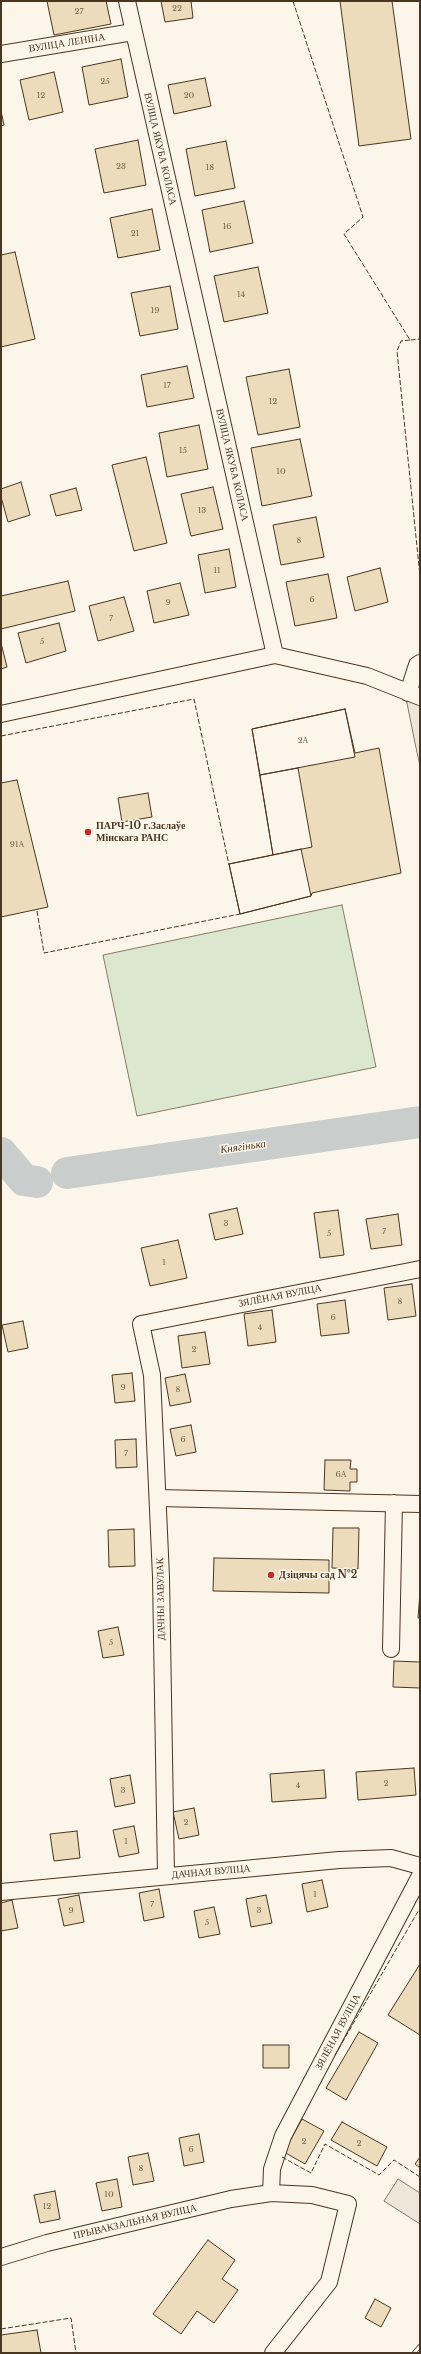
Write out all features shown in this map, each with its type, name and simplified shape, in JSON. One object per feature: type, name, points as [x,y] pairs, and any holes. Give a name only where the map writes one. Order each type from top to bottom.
[{"type":"street","name":"ВУЛІЦА ЯКУБА КОЛАСА","points":[[127,1],[275,656]]},
{"type":"street","name":"ВУЛІЦА ЛЕНІНА","points":[[1,54],[133,32]]},
{"type":"street","points":[[1,714],[275,656],[367,676],[414,695],[417,665],[420,663]]},
{"type":"street","name":"ЗЯЛЁНАЯ ВУЛІЦА","points":[[141,1324],[420,1269]]},
{"type":"street","name":"ДАЧНЫ ЗАВУЛАК","points":[[141,1324],[152,1375],[158,1498],[166,1876]]},
{"type":"street","points":[[158,1498],[420,1504]]},
{"type":"street","points":[[391,1649],[394,1503]]},
{"type":"street","name":"ДАЧНАЯ ВУЛІЦА","points":[[1,1892],[339,1860],[391,1858],[420,1866]]},
{"type":"street","name":"ЗЯЛЁНАЯ ВУЛІЦА","points":[[271,2193],[272,2169],[283,2136],[420,1876]]},
{"type":"street","name":"ПРЫВАКЗАЛЬНАЯ ВУЛІЦА","points":[[1,2257],[100,2230],[231,2199],[271,2193],[312,2195],[348,2204],[329,2282],[273,2353]]},
{"type":"green space","points":[[342,905],[376,1067],[137,1116],[103,955]]},
{"type":"shaded area","points":[[403,683],[420,688],[420,766],[415,743]]},
{"type":"shaded area","points":[[398,2179],[420,2193],[420,2224],[384,2201]]},
{"type":"building","points":[[47,1],[106,1],[111,24],[54,35]]},
{"type":"building","points":[[161,1],[191,1],[193,18],[165,22]]},
{"type":"building","points":[[340,1],[392,1],[411,139],[359,146]]},
{"type":"building","points":[[121,59],[128,97],[89,105],[82,67]]},
{"type":"building","points":[[54,72],[63,112],[29,120],[20,80]]},
{"type":"building","points":[[205,78],[211,106],[174,114],[168,85]]},
{"type":"building","points":[[1,111],[4,125],[1,126]]},
{"type":"building","points":[[138,140],[146,185],[104,193],[95,149]]},
{"type":"building","points":[[226,141],[235,188],[195,196],[186,149]]},
{"type":"building","points":[[244,201],[253,243],[210,252],[202,210]]},
{"type":"building","points":[[152,209],[160,250],[118,258],[110,218]]},
{"type":"building","points":[[15,252],[35,339],[1,347],[1,255]]},
{"type":"building","points":[[258,267],[268,313],[224,322],[214,276]]},
{"type":"building","points":[[170,286],[178,329],[140,336],[131,293]]},
{"type":"building","points":[[187,366],[194,398],[147,407],[141,375]]},
{"type":"building","points":[[289,369],[300,427],[258,435],[246,377]]},
{"type":"building","points":[[199,425],[208,469],[167,477],[159,433]]},
{"type":"building","points":[[300,439],[312,496],[262,506],[251,448]]},
{"type":"building","points":[[146,457],[167,543],[134,551],[112,465]]},
{"type":"building","points":[[21,482],[30,515],[8,522],[1,497],[1,489]]},
{"type":"building","points":[[213,487],[223,529],[191,536],[181,494]]},
{"type":"building","points":[[76,488],[82,510],[56,516],[50,495]]},
{"type":"building","points":[[316,517],[324,557],[281,565],[273,525]]},
{"type":"building","points":[[229,549],[236,587],[205,593],[198,555]]},
{"type":"building","points":[[380,568],[388,602],[355,611],[347,577]]},
{"type":"building","points":[[328,574],[337,618],[295,626],[286,582]]},
{"type":"building","points":[[68,581],[75,611],[1,629],[1,596]]},
{"type":"building","points":[[180,583],[189,615],[154,623],[147,591]]},
{"type":"building","points":[[124,597],[134,631],[98,641],[89,606]]},
{"type":"building","points":[[59,623],[66,651],[26,663],[18,633]]},
{"type":"building","points":[[1,643],[7,667],[1,669]]},
{"type":"building","points":[[345,709],[355,757],[260,775],[252,729]]},
{"type":"building","points":[[345,709],[355,753],[379,748],[401,873],[312,893],[311,896],[240,914],[229,864],[273,855],[252,729]]},
{"type":"building","points":[[298,768],[312,847],[273,855],[260,775]]},
{"type":"building","points":[[17,780],[48,907],[1,917],[1,783]]},
{"type":"building","points":[[148,793],[152,817],[122,822],[118,798]]},
{"type":"building","points":[[301,849],[311,896],[240,914],[229,864]]},
{"type":"building","points":[[237,1208],[243,1234],[215,1240],[209,1214]]},
{"type":"building","points":[[338,1210],[344,1255],[320,1258],[314,1213]]},
{"type":"building","points":[[398,1214],[402,1245],[371,1249],[366,1219]]},
{"type":"building","points":[[178,1240],[187,1278],[150,1286],[141,1248]]},
{"type":"building","points":[[412,1284],[416,1316],[388,1320],[384,1288]]},
{"type":"building","points":[[345,1300],[349,1333],[321,1336],[317,1304]]},
{"type":"building","points":[[272,1310],[276,1342],[248,1346],[244,1314]]},
{"type":"building","points":[[23,1321],[28,1348],[8,1352],[2,1325]]},
{"type":"building","points":[[205,1332],[210,1364],[182,1368],[178,1336]]},
{"type":"building","points":[[132,1373],[135,1401],[115,1403],[112,1375]]},
{"type":"building","points":[[185,1374],[191,1402],[170,1406],[165,1378]]},
{"type":"building","points":[[191,1425],[196,1452],[176,1456],[170,1429]]},
{"type":"building","points":[[136,1439],[137,1467],[116,1468],[115,1440]]},
{"type":"building","points":[[325,1460],[351,1460],[350,1469],[357,1469],[357,1482],[350,1482],[350,1491],[324,1490]]},
{"type":"building","points":[[333,1528],[359,1528],[358,1569],[332,1568]]},
{"type":"building","points":[[134,1529],[135,1566],[109,1567],[108,1530]]},
{"type":"building","name":"Дзіцячы сад №2","points":[[214,1558],[329,1560],[329,1593],[213,1591]]},
{"type":"building","points":[[420,1592],[420,1618],[418,1618]]},
{"type":"building","points":[[118,1627],[124,1655],[103,1658],[98,1631]]},
{"type":"building","points":[[394,1661],[420,1662],[420,1688],[393,1687]]},
{"type":"building","points":[[414,1768],[416,1795],[358,1800],[356,1772]]},
{"type":"building","points":[[324,1770],[326,1798],[272,1802],[270,1774]]},
{"type":"building","points":[[130,1775],[135,1803],[115,1807],[110,1779]]},
{"type":"building","points":[[194,1808],[199,1835],[179,1839],[173,1812]]},
{"type":"building","points":[[134,1826],[139,1853],[119,1857],[113,1830]]},
{"type":"building","points":[[77,1831],[80,1858],[54,1861],[50,1834]]},
{"type":"building","points":[[322,1880],[328,1907],[307,1912],[302,1884]]},
{"type":"building","points":[[159,1889],[164,1917],[144,1921],[139,1893]]},
{"type":"building","points":[[79,1895],[84,1922],[64,1926],[58,1899]]},
{"type":"building","points":[[266,1895],[272,1923],[251,1927],[246,1899]]},
{"type":"building","points":[[12,1900],[18,1928],[1,1931],[1,1903]]},
{"type":"building","points":[[214,1907],[220,1934],[199,1938],[194,1911]]},
{"type":"building","points":[[420,1964],[420,2035],[388,2015]]},
{"type":"building","points":[[359,2032],[378,2043],[346,2100],[326,2088]]},
{"type":"building","points":[[263,2045],[289,2045],[289,2068],[263,2068]]},
{"type":"building","points":[[302,2119],[324,2131],[305,2164],[284,2152]]},
{"type":"building","points":[[342,2122],[387,2147],[377,2166],[331,2140]]},
{"type":"building","points":[[199,2134],[204,2162],[184,2166],[179,2138]]},
{"type":"building","points":[[148,2153],[154,2181],[133,2185],[128,2157]]},
{"type":"building","points":[[420,2157],[420,2168],[415,2164]]},
{"type":"building","points":[[117,2179],[122,2207],[102,2211],[96,2183]]},
{"type":"building","points":[[55,2191],[60,2219],[40,2223],[34,2195]]},
{"type":"building","points":[[208,2240],[235,2260],[222,2279],[238,2290],[214,2323],[197,2311],[181,2334],[153,2314]]},
{"type":"building","points":[[375,2299],[391,2308],[381,2327],[365,2318]]},
{"type":"building","points":[[37,2330],[41,2353],[1,2353],[1,2335]]},
{"type":"waterway","name":"Княгінька","points":[[67,1173],[420,1122]]},
{"type":"waterway","name":"Княгінька","points":[[1,1153],[24,1180],[37,1182]]},
{"type":"railway","points":[[414,2353],[420,2346]]},
{"type":"fence","points":[[293,1],[363,217],[344,234],[410,340],[420,339]]},
{"type":"fence","points":[[410,340],[401,341],[397,351],[420,576]]},
{"type":"fence","points":[[1,736],[194,699],[229,865]]},
{"type":"fence","points":[[37,911],[44,953],[240,914],[239,912]]},
{"type":"fence","points":[[335,2055],[420,1908]]},
{"type":"fence","points":[[282,2157],[311,2173],[325,2144],[379,2175],[394,2160],[420,2177]]},
{"type":"fence","points":[[1,2329],[71,2318],[76,2353]]},
{"type":"place","name":"ПАРЧ-10 г.Заслаўе Мінскага РАНС","points":[[88,832]]},
{"type":"place","name":"Дзіцячы сад №2","points":[[271,1575]]}]
